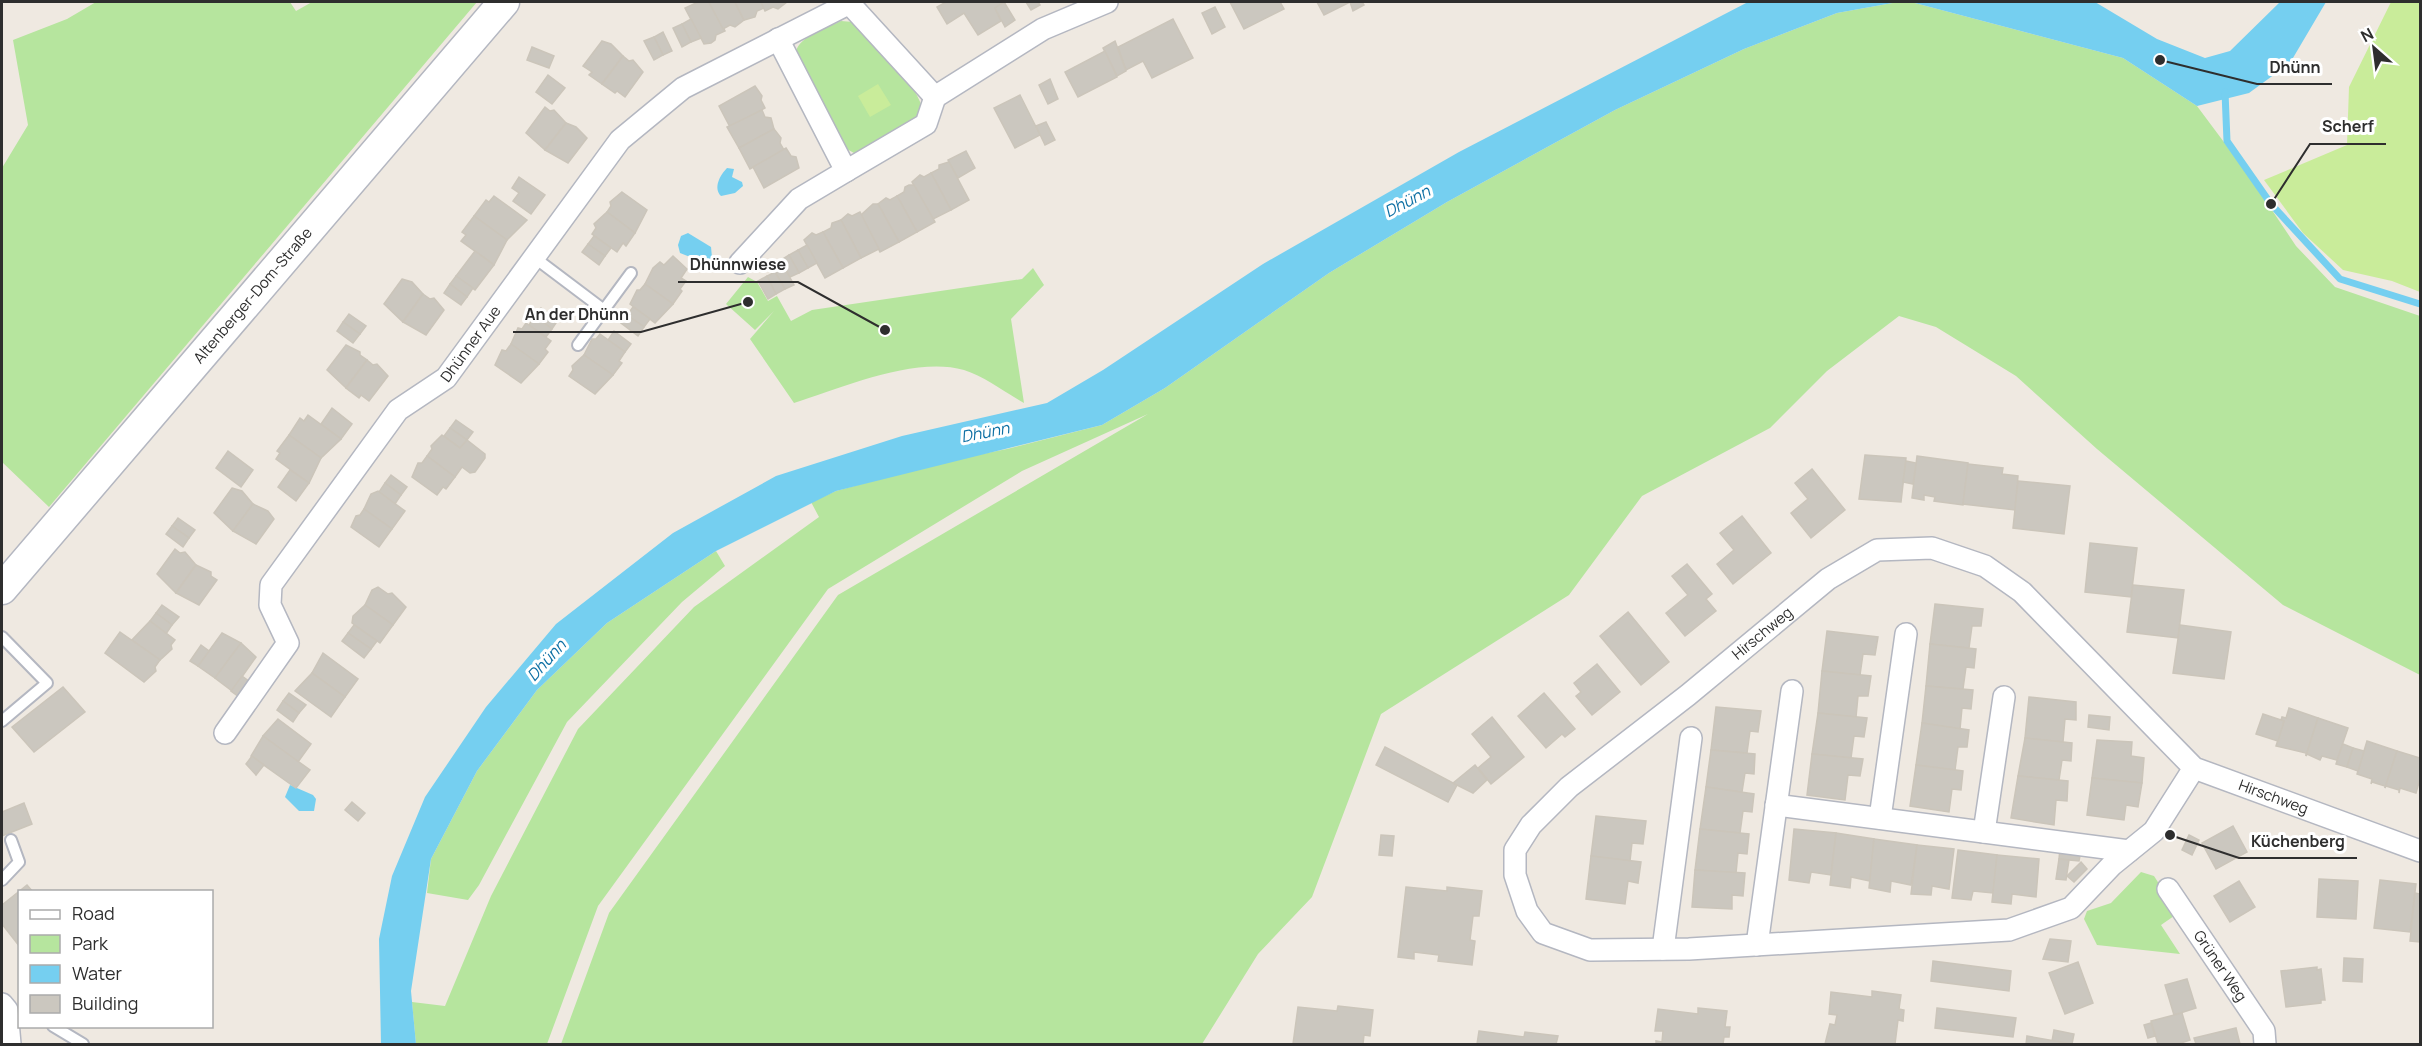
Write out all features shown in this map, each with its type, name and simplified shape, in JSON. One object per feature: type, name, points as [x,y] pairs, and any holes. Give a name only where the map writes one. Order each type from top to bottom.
[{"type":"main road","name":"Altenberger-Dom-Straße","points":[[2,589],[504,2]]},
{"type":"street","points":[[849,2],[935,97]]},
{"type":"street","name":"Dhünner Aue","points":[[225,733],[288,644],[270,604],[271,585],[398,410],[446,378],[620,140],[650,113],[699,79],[849,2]]},
{"type":"street","points":[[740,263],[799,199],[926,124],[935,97],[1044,29],[1107,2]]},
{"type":"street","points":[[778,39],[846,171]]},
{"type":"street","name":"Hirschweg","points":[[2194,768],[2154,831],[2129,851],[2071,908],[2009,930],[1757,945],[1590,950],[1543,933],[1527,911],[1515,875],[1515,850],[1531,825],[1569,787],[1688,695],[1828,579],[1877,550],[1932,548],[1985,566],[2022,592],[2194,768],[2421,851]]},
{"type":"street","points":[[1880,818],[1906,634]]},
{"type":"street","points":[[1757,945],[1792,691]]},
{"type":"street","points":[[1984,832],[2004,697]]},
{"type":"street","points":[[1664,949],[1691,738]]},
{"type":"street","points":[[1776,805],[2129,851]]},
{"type":"street","name":"Grüner Weg","points":[[2168,889],[2264,1031],[2265,1044]]},
{"type":"street","points":[[9,1009],[10,1044]]},
{"type":"lane","points":[[534,258],[604,310]]},
{"type":"lane","points":[[578,345],[631,273]]},
{"type":"lane","points":[[2,637],[48,682],[2,721]]},
{"type":"lane","points":[[2,880],[19,862],[11,840]]},
{"type":"lane","points":[[56,1028],[83,1044]]},
{"type":"green space","points":[[96,2],[290,2],[296,11],[312,2],[477,2],[49,507],[2,462],[2,168],[28,125],[13,40],[67,19]]},
{"type":"green space","points":[[1898,2],[1911,2],[2123,58],[2197,106],[2247,173],[2296,246],[2335,287],[2420,316],[2420,675],[2283,605],[2097,449],[2016,376],[1936,327],[1899,316],[1827,371],[1770,428],[1642,496],[1569,595],[1381,714],[1312,897],[1258,954],[1202,1044],[561,1044],[609,913],[838,595],[1148,414],[1022,471],[828,589],[598,906],[547,1044],[416,1044],[412,1002],[445,1006],[491,896],[578,729],[694,607],[819,517],[811,502],[836,491],[942,462],[1007,449],[1102,425],[1165,388],[1329,273],[1447,202],[1615,110],[1744,49],[1837,13]]},
{"type":"green space","points":[[2391,2],[2420,2],[2420,292],[2392,281],[2343,270],[2303,233],[2264,180],[2347,145],[2349,87]]},
{"type":"green space","points":[[841,21],[853,22],[882,51],[911,85],[922,107],[915,124],[863,152],[854,153],[845,148],[796,52],[802,41]]},
{"type":"green space","points":[[878,84],[891,105],[870,117],[858,96]]},
{"type":"green space","points":[[1033,268],[1044,285],[1011,319],[1024,403],[987,380],[964,370],[923,367],[901,370],[856,382],[794,403],[750,339],[774,311],[755,330],[726,304],[748,277],[757,282],[768,301],[777,296],[791,321],[812,310],[1022,279]]},
{"type":"green space","points":[[716,551],[725,566],[682,602],[567,722],[479,885],[468,900],[427,893],[431,859],[477,771],[537,690],[607,623]]},
{"type":"green space","points":[[2141,872],[2154,876],[2174,907],[2174,916],[2161,925],[2180,954],[2097,945],[2084,919],[2087,911],[2111,903]]},
{"type":"water","points":[[1748,2],[1898,2],[1837,13],[1744,49],[1615,110],[1447,202],[1329,273],[1165,388],[1102,425],[836,491],[716,551],[607,623],[537,690],[477,771],[431,859],[411,991],[416,1044],[381,1044],[379,939],[392,876],[425,797],[486,707],[556,624],[673,533],[776,476],[902,436],[1047,403],[1103,370],[1263,264],[1459,152]]},
{"type":"water","points":[[1911,2],[2095,2],[2157,39],[2205,58],[2230,51],[2280,2],[2326,2],[2290,63],[2249,93],[2197,106],[2123,58]]},
{"type":"water","points":[[727,168],[734,169],[732,177],[742,182],[743,186],[735,193],[721,196],[718,185]]},
{"type":"water","points":[[688,233],[711,247],[712,257],[708,264],[680,253],[678,245],[681,236]]},
{"type":"water","points":[[290,785],[313,795],[316,799],[314,811],[299,811],[285,797]]},
{"type":"building","points":[[698,2],[709,2],[725,31],[716,35],[715,40],[711,43],[704,44],[685,8]]},
{"type":"building","points":[[709,2],[735,2],[744,20],[735,27],[730,25],[723,29]]},
{"type":"building","points":[[735,2],[761,2],[764,8],[757,11],[755,17],[744,20]]},
{"type":"building","points":[[761,2],[787,2],[778,9],[773,7],[765,11]]},
{"type":"building","points":[[946,2],[1006,2],[995,8],[1001,21],[978,35],[964,13],[947,24],[937,7]]},
{"type":"building","points":[[1004,2],[1015,20],[1005,27],[995,8]]},
{"type":"building","points":[[1026,2],[1038,2],[1040,5],[1031,10]]},
{"type":"building","points":[[1230,2],[1280,2],[1284,9],[1244,29]]},
{"type":"building","points":[[1317,2],[1350,2],[1324,15]]},
{"type":"building","points":[[1350,2],[1362,2],[1364,5],[1353,11]]},
{"type":"building","points":[[1215,7],[1225,27],[1212,34],[1202,13]]},
{"type":"building","points":[[691,19],[701,38],[691,42],[682,24]]},
{"type":"building","points":[[1173,19],[1193,58],[1152,78],[1143,61],[1126,70],[1118,47]]},
{"type":"building","points":[[682,24],[691,42],[682,47],[673,28]]},
{"type":"building","points":[[663,32],[672,51],[663,55],[654,37]]},
{"type":"building","points":[[654,37],[663,55],[654,60],[644,41]]},
{"type":"building","points":[[602,41],[611,44],[623,56],[602,84],[589,75],[592,72],[583,66]]},
{"type":"building","points":[[1115,41],[1126,71],[1117,76],[1103,48]]},
{"type":"building","points":[[532,47],[554,56],[549,68],[527,60]]},
{"type":"building","points":[[1105,51],[1117,77],[1078,97],[1065,72]]},
{"type":"building","points":[[623,56],[629,61],[633,60],[643,72],[625,97],[602,84]]},
{"type":"building","points":[[548,75],[565,88],[552,104],[536,92]]},
{"type":"building","points":[[1050,79],[1058,99],[1048,104],[1039,85]]},
{"type":"building","points":[[755,86],[762,96],[761,100],[765,108],[730,127],[719,106]]},
{"type":"building","points":[[1020,95],[1040,135],[1015,148],[994,108]]},
{"type":"building","points":[[545,107],[550,111],[554,110],[566,123],[545,150],[526,133]]},
{"type":"building","points":[[762,110],[765,117],[771,118],[774,129],[739,148],[727,127]]},
{"type":"building","points":[[1046,122],[1055,140],[1045,145],[1036,126]]},
{"type":"building","points":[[566,123],[576,127],[587,138],[568,163],[545,150]]},
{"type":"building","points":[[774,129],[781,138],[780,143],[784,150],[750,169],[739,148]]},
{"type":"building","points":[[786,148],[791,156],[796,157],[799,168],[764,188],[753,167]]},
{"type":"building","points":[[966,151],[975,168],[958,178],[948,160]]},
{"type":"building","points":[[949,162],[969,200],[951,210],[931,173],[939,169],[939,165]]},
{"type":"building","points":[[931,173],[951,210],[933,219],[912,182],[920,175],[924,177]]},
{"type":"building","points":[[519,177],[545,195],[531,214],[513,201],[519,193],[512,188]]},
{"type":"building","points":[[909,185],[914,185],[935,222],[917,232],[897,196]]},
{"type":"building","points":[[622,192],[647,210],[635,233],[607,212],[611,206],[610,202]]},
{"type":"building","points":[[494,196],[527,220],[507,240],[474,216],[486,200],[489,202]]},
{"type":"building","points":[[897,196],[917,232],[899,242],[878,204],[886,198],[890,200]]},
{"type":"building","points":[[873,204],[878,204],[899,242],[880,252],[861,215]]},
{"type":"building","points":[[607,212],[635,233],[626,246],[623,243],[617,252],[592,234],[596,228],[594,224]]},
{"type":"building","points":[[860,212],[879,249],[861,258],[841,220],[848,214],[852,216]]},
{"type":"building","points":[[474,216],[507,240],[494,265],[461,241],[466,235],[462,232]]},
{"type":"building","points":[[841,220],[861,258],[843,268],[823,232],[831,228],[832,223]]},
{"type":"building","points":[[823,232],[843,268],[825,278],[804,240],[812,233],[816,235]]},
{"type":"building","points":[[594,236],[611,248],[605,256],[588,244]]},
{"type":"building","points":[[588,244],[605,256],[599,265],[582,252]]},
{"type":"building","points":[[807,245],[817,263],[808,268],[798,250]]},
{"type":"building","points":[[798,250],[808,268],[799,273],[789,255]]},
{"type":"building","points":[[475,251],[494,265],[475,290],[456,276]]},
{"type":"building","points":[[789,255],[799,273],[790,277],[781,260]]},
{"type":"building","points":[[673,256],[687,269],[681,278],[686,281],[680,289],[682,291],[673,304],[645,284],[653,268],[660,262],[664,265]]},
{"type":"building","points":[[784,267],[794,285],[785,289],[775,272]]},
{"type":"building","points":[[775,272],[785,289],[776,294],[767,276]]},
{"type":"building","points":[[456,276],[473,288],[467,297],[450,284]]},
{"type":"building","points":[[767,276],[776,294],[768,299],[758,281]]},
{"type":"building","points":[[402,279],[412,282],[423,294],[403,322],[384,304]]},
{"type":"building","points":[[450,284],[467,297],[461,305],[444,293]]},
{"type":"building","points":[[645,284],[673,304],[655,323],[630,304],[637,290]]},
{"type":"building","points":[[423,294],[430,299],[434,298],[444,310],[426,335],[403,322]]},
{"type":"building","points":[[633,307],[650,319],[644,327],[627,315]]},
{"type":"building","points":[[541,308],[558,320],[552,329],[535,316]]},
{"type":"building","points":[[349,314],[366,326],[360,334],[343,322]]},
{"type":"building","points":[[627,315],[644,327],[638,336],[621,323]]},
{"type":"building","points":[[535,316],[552,329],[546,337],[529,325]]},
{"type":"building","points":[[343,322],[360,334],[353,343],[337,331]]},
{"type":"building","points":[[526,323],[551,341],[545,349],[548,352],[539,364],[511,344],[518,328],[522,329]]},
{"type":"building","points":[[614,331],[631,344],[625,352],[608,340]]},
{"type":"building","points":[[600,334],[625,352],[619,361],[622,363],[613,375],[584,355],[592,339],[596,339]]},
{"type":"building","points":[[511,344],[539,364],[521,383],[495,365],[502,350],[506,351]]},
{"type":"building","points":[[346,345],[360,352],[360,355],[367,360],[346,388],[327,370]]},
{"type":"building","points":[[584,355],[613,375],[595,394],[569,376],[573,370],[572,366]]},
{"type":"building","points":[[367,360],[373,365],[377,364],[388,376],[369,401],[361,395],[359,398],[346,388]]},
{"type":"building","points":[[332,408],[352,424],[341,439],[321,424]]},
{"type":"building","points":[[308,415],[341,439],[321,458],[289,435],[300,418],[304,421]]},
{"type":"building","points":[[456,420],[473,432],[467,440],[450,428]]},
{"type":"building","points":[[450,428],[467,440],[460,448],[444,436]]},
{"type":"building","points":[[289,435],[321,458],[309,483],[276,459],[280,453],[277,451]]},
{"type":"building","points":[[442,435],[460,448],[467,440],[485,454],[485,458],[475,472],[470,473],[462,467],[455,477],[427,456],[432,449],[431,446]]},
{"type":"building","points":[[228,451],[253,470],[241,487],[216,468]]},
{"type":"building","points":[[1865,455],[1906,458],[1901,502],[1859,499]]},
{"type":"building","points":[[427,456],[455,477],[446,489],[443,487],[437,495],[412,477],[418,463],[422,463]]},
{"type":"building","points":[[1917,456],[1968,463],[1963,505],[1934,501],[1935,497],[1924,495],[1924,500],[1912,498]]},
{"type":"building","points":[[1906,461],[1916,463],[1913,484],[1903,482]]},
{"type":"building","points":[[1968,464],[2003,468],[2002,474],[2018,476],[2015,510],[1963,504]]},
{"type":"building","points":[[1812,469],[1845,510],[1811,538],[1791,513],[1808,499],[1795,483]]},
{"type":"building","points":[[290,470],[309,483],[296,501],[278,487]]},
{"type":"building","points":[[391,475],[407,487],[401,495],[385,483]]},
{"type":"building","points":[[2018,481],[2070,486],[2064,534],[2013,528]]},
{"type":"building","points":[[385,483],[401,495],[395,504],[379,492]]},
{"type":"building","points":[[232,488],[242,491],[253,504],[233,531],[214,513]]},
{"type":"building","points":[[378,491],[405,511],[392,529],[364,509],[371,494]]},
{"type":"building","points":[[253,504],[268,511],[274,519],[256,544],[233,531]]},
{"type":"building","points":[[364,509],[392,529],[379,547],[351,527],[356,516],[360,515]]},
{"type":"building","points":[[1742,516],[1771,553],[1733,584],[1717,564],[1734,550],[1720,533]]},
{"type":"building","points":[[178,518],[195,530],[189,538],[172,526]]},
{"type":"building","points":[[172,526],[189,538],[183,547],[166,534]]},
{"type":"building","points":[[2090,543],[2137,548],[2131,597],[2085,592]]},
{"type":"building","points":[[175,549],[180,553],[185,552],[196,565],[176,593],[157,574]]},
{"type":"building","points":[[1687,564],[1712,594],[1706,599],[1716,611],[1685,636],[1666,613],[1688,595],[1672,576]]},
{"type":"building","points":[[196,565],[211,572],[211,576],[217,580],[199,605],[176,593]]},
{"type":"building","points":[[2133,585],[2184,590],[2178,638],[2127,632]]},
{"type":"building","points":[[378,587],[388,594],[392,593],[406,607],[393,625],[365,605],[372,590]]},
{"type":"building","points":[[1935,604],[1983,609],[1981,626],[1972,626],[1969,648],[1930,644]]},
{"type":"building","points":[[162,605],[179,617],[172,625],[156,613]]},
{"type":"building","points":[[365,605],[393,625],[380,643],[352,623],[353,616]]},
{"type":"building","points":[[1628,612],[1669,662],[1641,685],[1600,636]]},
{"type":"building","points":[[156,613],[172,625],[166,634],[150,621]]},
{"type":"building","points":[[150,621],[175,640],[171,645],[172,649],[160,660],[132,640]]},
{"type":"building","points":[[354,625],[377,641],[371,649],[348,633]]},
{"type":"building","points":[[2180,625],[2231,632],[2224,679],[2173,673]]},
{"type":"building","points":[[1827,631],[1878,637],[1875,655],[1863,654],[1860,675],[1822,671]]},
{"type":"building","points":[[120,632],[160,660],[155,667],[156,671],[144,682],[105,653]]},
{"type":"building","points":[[222,633],[241,643],[215,678],[198,666]]},
{"type":"building","points":[[348,633],[371,649],[364,658],[342,641]]},
{"type":"building","points":[[241,643],[256,657],[232,691],[215,678]]},
{"type":"building","points":[[1930,644],[1976,649],[1974,668],[1966,667],[1963,689],[1926,686]]},
{"type":"building","points":[[201,645],[209,651],[198,666],[190,661]]},
{"type":"building","points":[[323,653],[358,679],[345,697],[312,673]]},
{"type":"building","points":[[1597,664],[1620,692],[1592,715],[1576,696],[1581,692],[1574,683]]},
{"type":"building","points":[[1822,671],[1871,676],[1868,696],[1858,696],[1856,717],[1818,713]]},
{"type":"building","points":[[312,673],[345,697],[331,717],[295,691]]},
{"type":"building","points":[[242,676],[250,682],[239,697],[231,691]]},
{"type":"building","points":[[1926,686],[1973,690],[1971,709],[1962,708],[1960,729],[1922,723]]},
{"type":"building","points":[[63,687],[85,712],[34,752],[12,727]]},
{"type":"building","points":[[289,693],[306,705],[299,713],[283,701]]},
{"type":"building","points":[[1544,693],[1575,729],[1565,737],[1562,734],[1546,748],[1518,716]]},
{"type":"building","points":[[2029,697],[2076,702],[2076,720],[2065,719],[2063,742],[2025,738]]},
{"type":"building","points":[[283,701],[299,713],[293,722],[277,710]]},
{"type":"building","points":[[1716,707],[1761,711],[1758,732],[1750,731],[1747,753],[1711,750]]},
{"type":"building","points":[[2289,708],[2318,718],[2306,756],[2306,753],[2276,746],[2284,721],[2281,720],[2282,717],[2286,718]]},
{"type":"building","points":[[1818,713],[1867,718],[1864,737],[1854,736],[1851,758],[1812,754]]},
{"type":"building","points":[[2263,714],[2284,721],[2278,741],[2256,734]]},
{"type":"building","points":[[2089,715],[2110,717],[2109,730],[2088,727]]},
{"type":"building","points":[[1492,717],[1524,757],[1491,784],[1478,768],[1491,757],[1472,734]]},
{"type":"building","points":[[2318,718],[2348,728],[2337,760],[2322,756],[2320,760],[2307,754],[2306,756]]},
{"type":"building","points":[[278,719],[311,744],[298,762],[263,736]]},
{"type":"building","points":[[1922,723],[1969,730],[1967,747],[1958,747],[1955,770],[1916,765]]},
{"type":"building","points":[[263,736],[310,770],[296,788],[251,756]]},
{"type":"building","points":[[2025,738],[2072,743],[2071,761],[2062,760],[2059,780],[2018,776]]},
{"type":"building","points":[[2097,740],[2132,742],[2131,756],[2144,758],[2142,783],[2092,778]]},
{"type":"building","points":[[2367,741],[2397,751],[2385,788],[2385,786],[2372,782],[2371,784],[2372,779],[2357,774]]},
{"type":"building","points":[[2343,744],[2353,748],[2347,767],[2336,764]]},
{"type":"building","points":[[1385,747],[1457,785],[1448,802],[1376,765]]},
{"type":"building","points":[[2353,748],[2364,751],[2358,771],[2347,767]]},
{"type":"building","points":[[1711,750],[1755,754],[1754,774],[1745,773],[1742,792],[1706,787]]},
{"type":"building","points":[[2397,751],[2420,758],[2420,779],[2416,793],[2400,788],[2399,793],[2399,790],[2386,786],[2385,788]]},
{"type":"building","points":[[1812,754],[1863,759],[1860,776],[1848,775],[1845,800],[1807,795]]},
{"type":"building","points":[[252,756],[264,765],[256,775],[246,764]]},
{"type":"building","points":[[1475,765],[1487,780],[1473,793],[1453,783]]},
{"type":"building","points":[[1916,765],[1963,771],[1961,790],[1952,789],[1949,812],[1910,806]]},
{"type":"building","points":[[2018,776],[2068,781],[2067,801],[2056,800],[2054,825],[2011,818]]},
{"type":"building","points":[[2092,778],[2142,783],[2138,807],[2126,805],[2124,820],[2087,815]]},
{"type":"building","points":[[1706,787],[1754,794],[1752,812],[1743,811],[1740,833],[1700,829]]},
{"type":"building","points":[[352,802],[365,813],[358,821],[345,810]]},
{"type":"building","points":[[24,803],[32,824],[2,836],[2,812]]},
{"type":"building","points":[[1596,816],[1646,821],[1643,844],[1632,843],[1630,861],[1591,856]]},
{"type":"building","points":[[2233,826],[2247,852],[2216,869],[2202,843]]},
{"type":"building","points":[[1700,829],[1749,834],[1747,854],[1738,853],[1736,873],[1695,870]]},
{"type":"building","points":[[1794,829],[1836,833],[1831,875],[1811,872],[1809,883],[1789,880]]},
{"type":"building","points":[[1836,833],[1874,839],[1870,881],[1851,877],[1850,888],[1830,885]]},
{"type":"building","points":[[1381,835],[1394,836],[1392,856],[1379,855]]},
{"type":"building","points":[[2189,835],[2199,840],[2192,855],[2182,850]]},
{"type":"building","points":[[1874,839],[1917,845],[1911,885],[1891,881],[1890,892],[1869,888]]},
{"type":"building","points":[[1917,845],[1954,849],[1949,889],[1932,886],[1931,895],[1911,894]]},
{"type":"building","points":[[2060,848],[2081,851],[2079,861],[2059,859]]},
{"type":"building","points":[[1958,850],[1997,855],[1993,893],[1973,891],[1971,900],[1952,898]]},
{"type":"building","points":[[1997,855],[2039,859],[2036,897],[2012,894],[2011,904],[1992,902]]},
{"type":"building","points":[[1591,856],[1641,862],[1638,883],[1628,881],[1625,904],[1586,899]]},
{"type":"building","points":[[2059,859],[2069,860],[2066,880],[2056,879]]},
{"type":"building","points":[[2081,862],[2087,869],[2074,882],[2067,876]]},
{"type":"building","points":[[1695,870],[1745,873],[1743,896],[1732,895],[1732,909],[1692,907]]},
{"type":"building","points":[[2319,879],[2358,881],[2356,919],[2317,917]]},
{"type":"building","points":[[2380,880],[2416,884],[2410,932],[2374,928]]},
{"type":"building","points":[[2239,881],[2255,907],[2230,922],[2214,896]]},
{"type":"building","points":[[27,885],[31,890],[21,890]]},
{"type":"building","points":[[1406,887],[1447,891],[1447,887],[1482,891],[1479,916],[1473,916],[1470,940],[1475,941],[1472,965],[1438,961],[1439,955],[1414,952],[1414,959],[1398,957]]},
{"type":"building","points":[[18,892],[18,944],[2,924],[2,905]]},
{"type":"building","points":[[2415,893],[2420,894],[2420,942],[2410,941]]},
{"type":"building","points":[[2050,939],[2071,941],[2068,962],[2043,959]]},
{"type":"building","points":[[2344,958],[2363,959],[2362,982],[2343,981]]},
{"type":"building","points":[[1933,961],[2011,971],[2009,991],[1931,981]]},
{"type":"building","points":[[2078,962],[2093,1003],[2065,1014],[2049,973]]},
{"type":"building","points":[[2317,967],[2317,970],[2321,969],[2325,1000],[2321,1000],[2321,1003],[2286,1007],[2281,971]]},
{"type":"building","points":[[2187,979],[2196,1008],[2174,1015],[2165,985]]},
{"type":"building","points":[[1872,991],[1901,995],[1899,1009],[1904,1010],[1903,1021],[1898,1020],[1895,1044],[1825,1044],[1830,1024],[1835,1025],[1837,1015],[1829,1014],[1831,992],[1872,997]]},
{"type":"building","points":[[1338,1006],[1373,1010],[1370,1036],[1364,1035],[1363,1044],[1293,1044],[1298,1007],[1337,1011]]},
{"type":"building","points":[[1698,1008],[1727,1011],[1725,1027],[1730,1027],[1729,1037],[1724,1037],[1723,1044],[1656,1044],[1656,1041],[1662,1042],[1663,1031],[1655,1031],[1658,1009],[1698,1014]]},
{"type":"building","points":[[1937,1008],[2016,1018],[2013,1037],[1935,1028]]},
{"type":"building","points":[[2182,1013],[2190,1040],[2178,1044],[2158,1044],[2151,1021]]},
{"type":"building","points":[[2151,1023],[2155,1036],[2148,1038],[2144,1025]]},
{"type":"building","points":[[2236,1028],[2240,1044],[2196,1044],[2194,1038]]},
{"type":"building","points":[[2054,1030],[2074,1034],[2072,1044],[2052,1041]]},
{"type":"building","points":[[1479,1031],[1524,1037],[1525,1032],[1558,1036],[1556,1044],[1477,1044]]},
{"type":"building","points":[[2027,1036],[2066,1043],[2066,1044],[2026,1044]]},
{"type":"waterway","points":[[2225,92],[2227,141],[2271,204],[2340,279],[2420,304]]},
{"type":"place","name":"Dhünn","points":[[2160,60]]},
{"type":"place","name":"Scherf","points":[[2271,204]]},
{"type":"place","name":"An der Dhünn","points":[[748,302]]},
{"type":"place","name":"Dhünnwiese","points":[[885,330]]},
{"type":"place","name":"Küchenberg","points":[[2170,835]]}]
